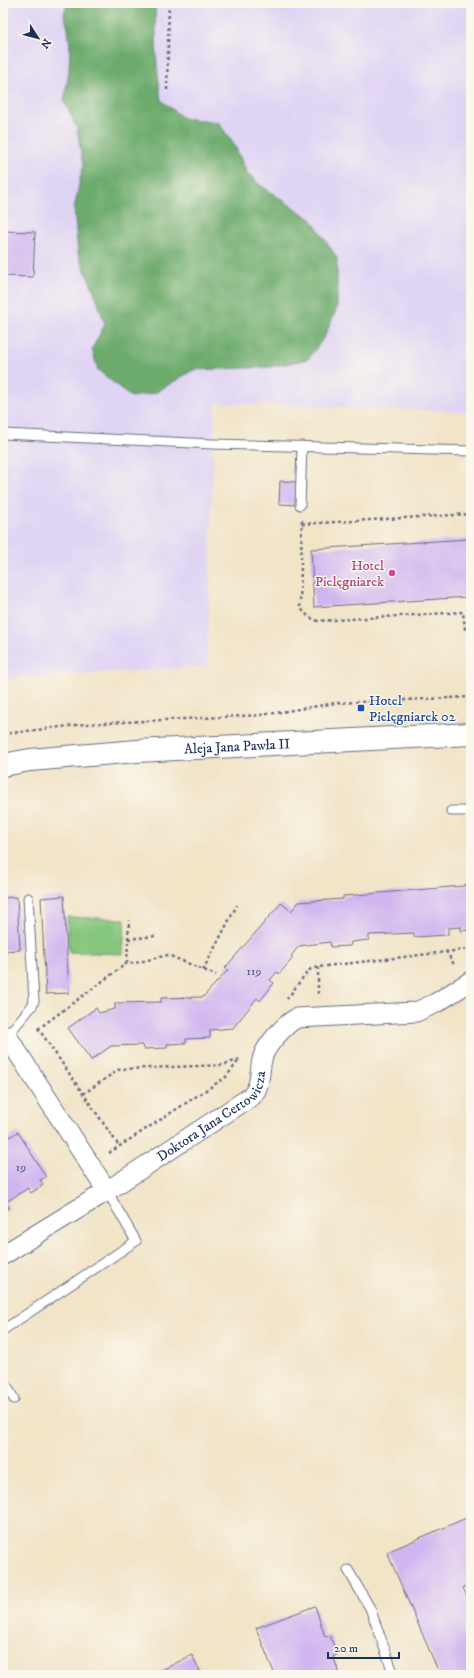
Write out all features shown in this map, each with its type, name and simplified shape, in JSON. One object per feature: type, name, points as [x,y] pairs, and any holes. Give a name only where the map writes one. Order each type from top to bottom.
[{"type":"street","name":"Aleja Jana Pawła II","points":[[3,765],[30,760],[137,751],[471,734]]},
{"type":"street","name":"Doktora Jana Certowicza","points":[[3,1255],[107,1191],[252,1096],[257,1091],[265,1050],[289,1022],[296,1018],[416,1012],[436,1004],[471,981]]},
{"type":"street","points":[[5,1036],[107,1191]]},
{"type":"lane","points":[[3,434],[213,444],[471,450]]},
{"type":"lane","points":[[300,505],[302,446]]},
{"type":"lane","points":[[451,811],[471,811]]},
{"type":"lane","points":[[5,1036],[32,1006],[34,992],[28,898]]},
{"type":"lane","points":[[3,1330],[136,1241],[107,1191]]},
{"type":"lane","points":[[3,1379],[14,1399]]},
{"type":"lane","points":[[348,1570],[370,1608],[394,1675]]},
{"type":"path","points":[[167,90],[169,3]]},
{"type":"path","points":[[300,505],[302,524],[300,607],[307,616],[318,621],[463,612],[465,629],[471,628]]},
{"type":"path","points":[[302,524],[471,514]]},
{"type":"path","points":[[3,734],[85,724],[262,715],[336,703],[471,697]]},
{"type":"path","points":[[203,970],[237,905]]},
{"type":"path","points":[[127,963],[129,920]]},
{"type":"path","points":[[128,939],[156,936]]},
{"type":"path","points":[[38,1029],[127,963],[135,963],[168,955],[216,975]]},
{"type":"path","points":[[318,967],[319,1017]]},
{"type":"path","points":[[27,1012],[119,1146]]},
{"type":"path","points":[[90,1165],[226,1077],[240,1060]]},
{"type":"shaded area","points":[[3,3],[471,3],[471,412],[215,403],[207,667],[3,678]]},
{"type":"green space","points":[[67,3],[155,3],[157,66],[161,100],[183,118],[218,122],[235,146],[246,171],[260,185],[312,220],[337,258],[337,308],[325,336],[308,359],[271,367],[193,370],[155,393],[131,397],[98,370],[92,349],[105,324],[94,291],[78,254],[74,209],[83,165],[77,128],[64,101],[69,70],[70,48],[68,28],[64,14]]},
{"type":"green space","points":[[67,917],[125,919],[123,954],[69,952]]},
{"type":"building","points":[[3,231],[35,232],[33,277],[3,276]]},
{"type":"building","points":[[280,481],[297,482],[297,505],[279,504]]},
{"type":"building","name":"Hotel Pielęgniarek","points":[[467,532],[471,532],[471,611],[469,597],[314,607],[311,549],[468,539]]},
{"type":"building","points":[[471,881],[471,930],[461,931],[461,927],[448,928],[448,935],[414,937],[414,933],[369,935],[369,940],[351,942],[350,946],[331,947],[330,942],[299,946],[291,956],[293,958],[279,974],[277,972],[270,980],[274,983],[260,1001],[257,998],[233,1028],[210,1030],[210,1038],[186,1039],[186,1043],[167,1044],[167,1048],[144,1049],[143,1045],[111,1046],[91,1060],[68,1028],[96,1008],[99,1013],[115,1009],[115,1003],[161,1002],[161,998],[203,997],[228,970],[225,968],[281,903],[291,911],[299,902],[343,899],[343,896],[463,886]]},
{"type":"building","points":[[64,896],[69,993],[46,994],[41,898]]},
{"type":"building","points":[[17,897],[20,950],[3,951],[3,898]]},
{"type":"building","points":[[18,1132],[46,1177],[40,1180],[43,1185],[31,1193],[28,1188],[6,1202],[9,1208],[3,1212],[3,1141]]},
{"type":"building","points":[[471,1516],[471,1584],[463,1588],[471,1602],[471,1675],[440,1675],[387,1552]]},
{"type":"building","points":[[315,1606],[325,1637],[330,1635],[337,1655],[333,1656],[340,1675],[275,1675],[256,1628]]},
{"type":"building","points":[[192,1655],[202,1675],[152,1675]]},
{"type":"place","name":"Hotel Pielęgniarek","points":[[392,573]]},
{"type":"place","name":"Hotel Pielęgniarek 02","points":[[361,708]]}]
